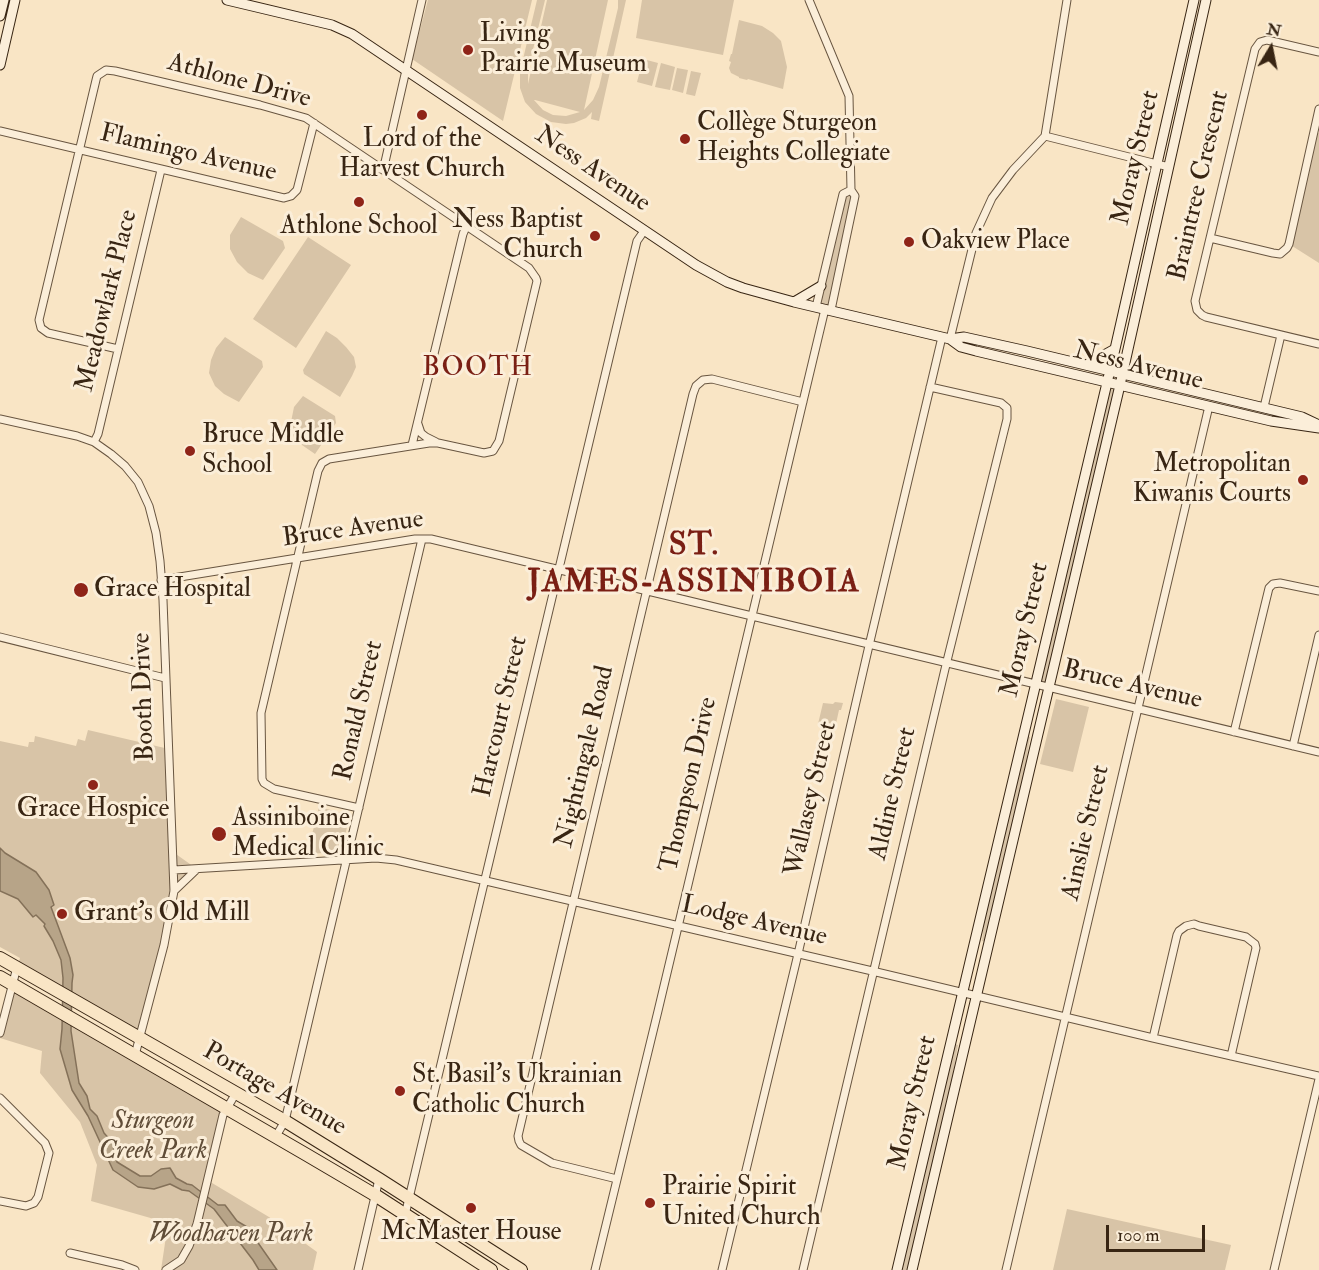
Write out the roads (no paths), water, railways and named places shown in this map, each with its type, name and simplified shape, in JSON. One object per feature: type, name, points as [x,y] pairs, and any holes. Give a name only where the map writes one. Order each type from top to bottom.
[{"type":"highway","name":"Portage Avenue","points":[[0,958],[285,1121],[519,1270]]},
{"type":"highway","name":"Portage Avenue","points":[[0,977],[375,1195],[491,1270]]},
{"type":"main road","points":[[0,16],[4,0]]},
{"type":"main road","points":[[0,65],[15,0]]},
{"type":"main road","name":"Ness Avenue","points":[[227,0],[332,25],[352,34],[644,231],[727,282],[794,302],[946,338],[964,337],[1264,407],[1302,417],[1319,426]]},
{"type":"main road","name":"Moray Street","points":[[897,1270],[1115,350],[1194,0]]},
{"type":"main road","name":"Moray Street","points":[[912,1270],[1120,385],[1206,0]]},
{"type":"main road","points":[[794,302],[821,286]]},
{"type":"main road","name":"Ness Avenue","points":[[946,338],[961,347],[1271,421],[1319,426]]},
{"type":"main road","points":[[1086,365],[1115,350]]},
{"type":"street","points":[[380,169],[385,162],[422,0]]},
{"type":"street","name":"Thompson Drive","points":[[595,1270],[679,926],[824,309],[855,196],[851,190],[849,96],[809,0]]},
{"type":"street","points":[[1067,0],[1045,136],[1169,167]]},
{"type":"street","name":"Braintree Crescent","points":[[1319,52],[1267,40],[1257,45],[1252,55],[1195,297],[1199,313],[1210,319],[1319,344]]},
{"type":"street","name":"Athlone Drive","points":[[118,349],[48,333],[39,324],[97,76],[106,70],[298,115],[314,123],[529,268],[537,281],[497,446],[493,451],[484,453],[438,442],[421,433],[417,422]]},
{"type":"street","points":[[1210,238],[1280,254],[1287,248],[1319,109]]},
{"type":"street","name":"Flamingo Avenue","points":[[0,131],[284,198],[291,196],[297,190],[314,123]]},
{"type":"street","name":"Wallasey Street","points":[[722,1270],[930,387],[976,234],[988,206],[1013,170],[1045,136]]},
{"type":"street","name":"Meadowlark Place","points":[[94,442],[98,434],[161,170]]},
{"type":"street","name":"Thompson Drive","points":[[824,309],[821,286],[843,194],[851,190]]},
{"type":"street","points":[[412,445],[466,227]]},
{"type":"street","name":"Harcourt Street","points":[[405,1215],[637,241],[644,231]]},
{"type":"street","points":[[1264,407],[1281,335]]},
{"type":"street","name":"Nightingale Road","points":[[617,1179],[552,1163],[523,1146],[518,1139],[693,394],[696,386],[704,380],[712,380],[803,402]]},
{"type":"street","name":"Aldine Street","points":[[803,1270],[946,663],[1008,412],[1005,405],[1001,403],[930,387]]},
{"type":"street","name":"Ainslie Street","points":[[1006,1270],[1209,406]]},
{"type":"street","name":"Booth Drive","points":[[0,419],[77,436],[94,442],[119,459],[144,493],[156,533],[161,580],[174,891],[164,945],[135,1055]]},
{"type":"street","name":"Athlone Drive","points":[[359,808],[274,789],[264,783],[262,779],[261,713],[322,462],[438,442]]},
{"type":"street","name":"Bruce Avenue","points":[[161,580],[422,538],[444,541],[1319,752]]},
{"type":"street","name":"Ronald Street","points":[[276,1136],[285,1121],[422,538]]},
{"type":"street","points":[[1234,732],[1269,588],[1273,584],[1280,583],[1319,591]]},
{"type":"street","points":[[1293,746],[1319,635]]},
{"type":"street","points":[[0,637],[165,678]]},
{"type":"street","name":"Lodge Avenue","points":[[174,870],[386,858],[1319,1077]]},
{"type":"street","points":[[174,891],[197,869]]},
{"type":"street","points":[[1153,1038],[1177,935],[1186,926],[1194,924],[1246,937],[1255,944],[1256,948],[1231,1056]]},
{"type":"street","points":[[0,1033],[17,967]]},
{"type":"street","points":[[1274,1270],[1319,1077]]},
{"type":"street","points":[[166,1270],[185,1255],[191,1241],[223,1115],[236,1093]]},
{"type":"street","points":[[0,1098],[45,1143],[49,1153],[38,1197],[34,1203],[26,1206],[0,1200]]},
{"type":"street","points":[[358,1270],[379,1179]]},
{"type":"street","points":[[70,1253],[135,1270]]},
{"type":"place","name":"Living Prairie Museum","points":[[468,50]]},
{"type":"place","name":"Lord of the Harvest Church","points":[[422,115]]},
{"type":"place","name":"Collège Sturgeon Heights Collegiate","points":[[685,139]]},
{"type":"place","name":"Athlone School","points":[[359,202]]},
{"type":"place","name":"Ness Baptist Church","points":[[595,236]]},
{"type":"place","name":"Oakview Place","points":[[909,242]]},
{"type":"place","name":"Bruce Middle School","points":[[190,451]]},
{"type":"place","name":"Metropolitan Kiwanis Courts","points":[[1303,480]]},
{"type":"place","name":"Grace Hospital","points":[[81,590]]},
{"type":"place","name":"Grace Hospice","points":[[93,785]]},
{"type":"place","name":"Assiniboine Medical Clinic","points":[[219,834]]},
{"type":"place","name":"Grant's Old Mill","points":[[62,914]]},
{"type":"place","name":"St. Basil's Ukrainian Catholic Church","points":[[400,1091]]},
{"type":"place","name":"Prairie Spirit United Church","points":[[650,1203]]},
{"type":"place","name":"McMaster House","points":[[471,1208]]},
{"type":"district","name":"BOOTH","points":[[478,369]]},
{"type":"district","name":"ST. JAMES-ASSINIBOIA","points":[[694,566]]},
{"type":"park label","name":"Sturgeon Creek Park","points":[[153,1137]]},
{"type":"park label","name":"Woodhaven Park","points":[[231,1235]]}]
